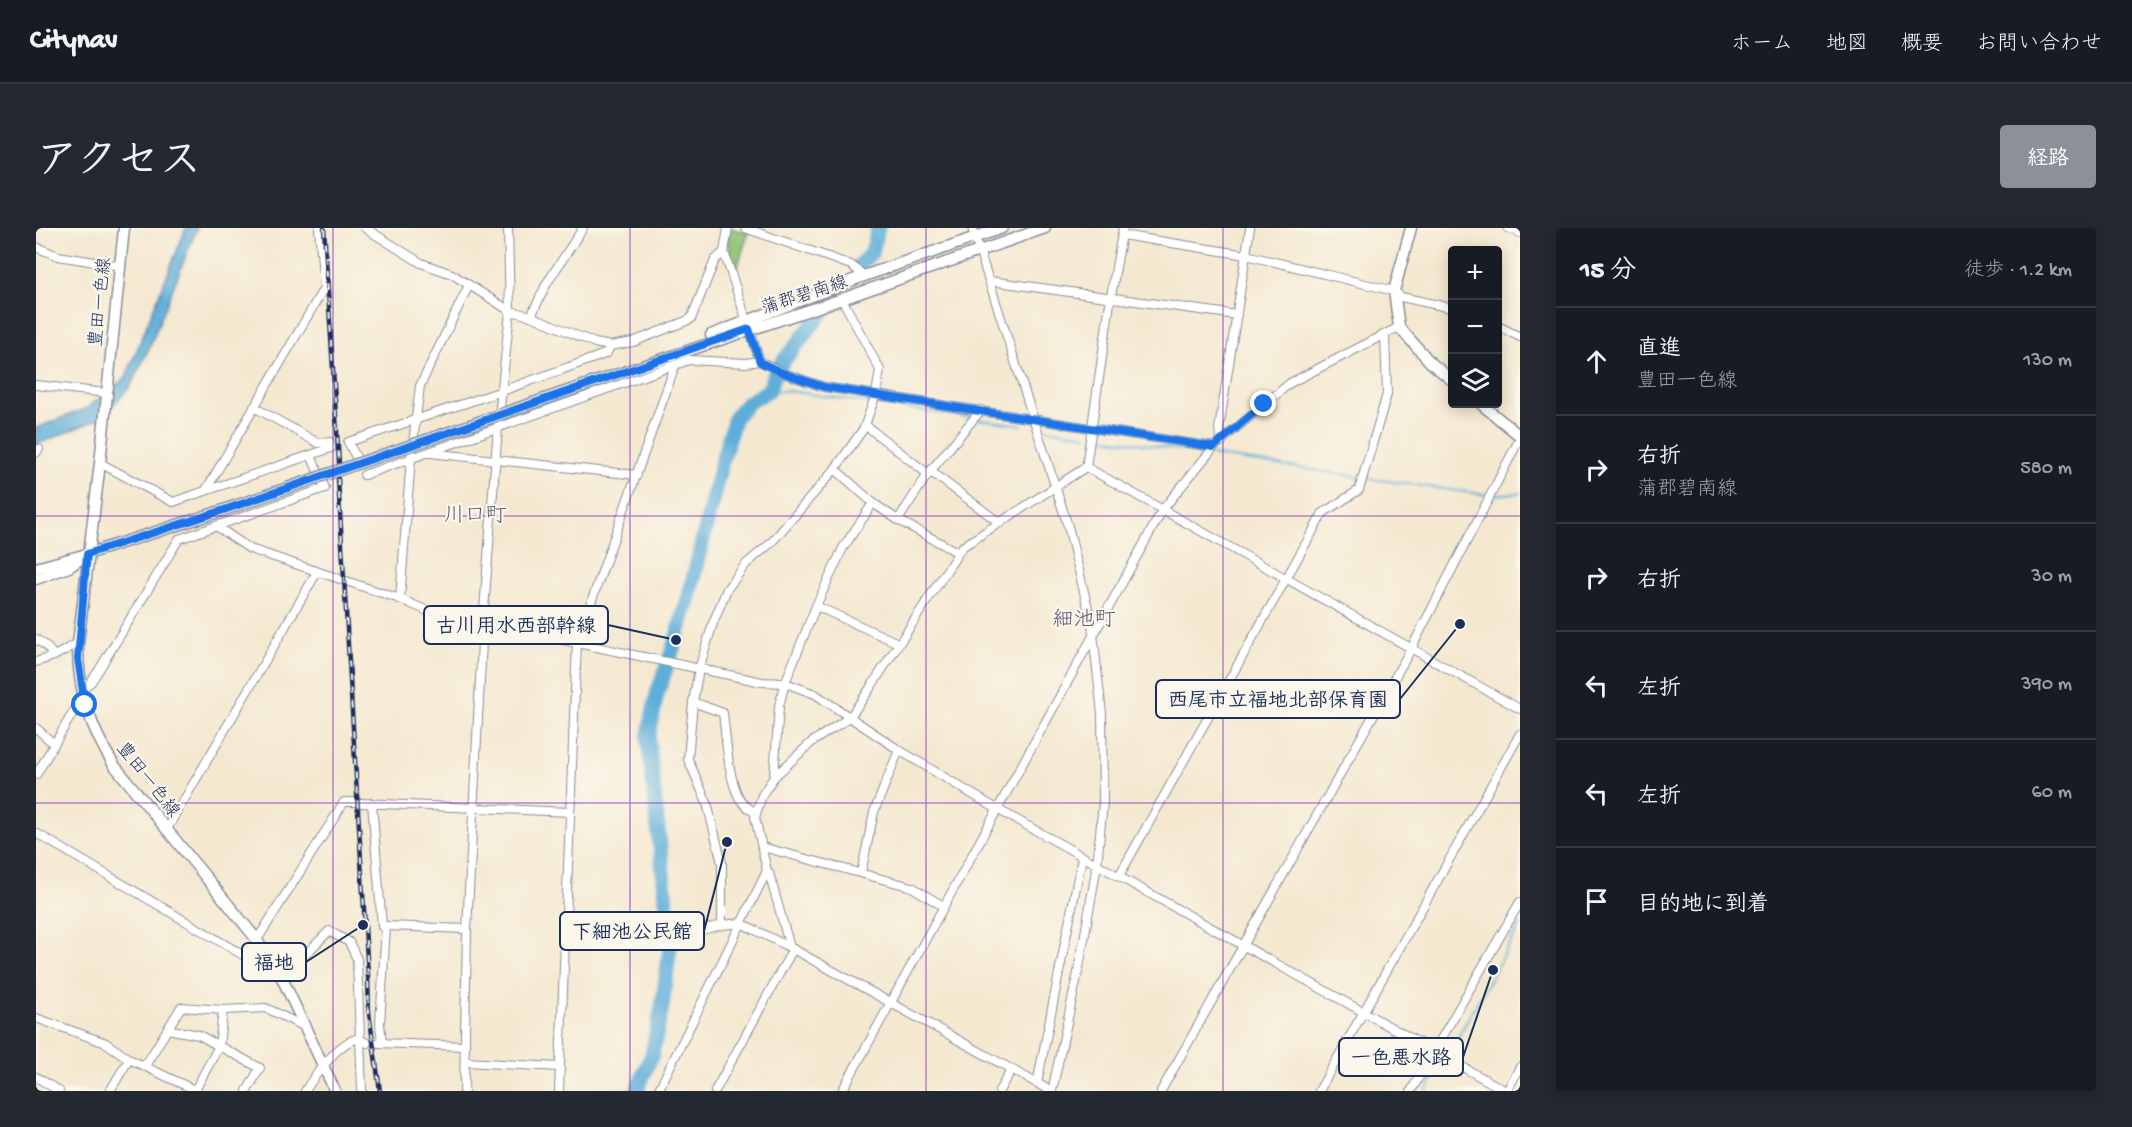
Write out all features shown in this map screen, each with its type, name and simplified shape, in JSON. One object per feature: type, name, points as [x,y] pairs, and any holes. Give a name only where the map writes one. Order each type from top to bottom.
[{"type":"main road","name":"豊田一色線","points":[[124,228],[100,463],[87,554],[78,643],[85,705],[96,734],[114,765],[257,940],[282,978],[335,1091]]},
{"type":"main road","name":"蒲郡碧南線","points":[[36,568],[215,513],[574,388],[748,325],[973,233],[1002,228]]},
{"type":"main road","name":"蒲郡碧南線","points":[[748,325],[842,299],[1045,228]]},
{"type":"main road","points":[[1411,228],[1394,291],[1399,327],[1431,363],[1448,377]]},
{"type":"main road","points":[[1486,408],[1520,437]]},
{"type":"main road","name":"蒲郡碧南線","points":[[36,579],[69,567],[87,554]]},
{"type":"street","points":[[206,490],[324,288],[319,228]]},
{"type":"street","points":[[365,228],[421,263],[452,274],[510,311],[531,316],[595,343],[610,346],[633,342],[692,319],[715,260],[724,252]]},
{"type":"street","points":[[464,1091],[467,930],[483,623],[498,427],[510,311],[508,228]]},
{"type":"street","points":[[531,316],[547,283],[583,228]]},
{"type":"street","points":[[728,228],[724,252],[760,362]]},
{"type":"street","points":[[745,228],[851,265],[861,273],[861,277]]},
{"type":"street","points":[[1216,446],[1250,228]]},
{"type":"street","points":[[1508,228],[1520,233]]},
{"type":"street","points":[[715,1091],[791,948],[770,873],[767,871],[762,847],[756,813],[762,795],[774,777],[812,742],[850,717],[957,552],[1086,467],[1123,231],[1246,255],[1394,291],[1401,297],[1448,307]]},
{"type":"street","points":[[565,935],[664,939],[722,925],[741,924],[791,948],[1052,1091],[1079,968],[1097,865],[1103,768],[1102,714],[1093,635],[1084,585],[1068,526],[973,233]]},
{"type":"street","points":[[36,247],[58,256],[120,266]]},
{"type":"street","points":[[990,281],[1237,315]]},
{"type":"street","points":[[400,599],[411,458],[420,386],[469,285]]},
{"type":"street","points":[[722,925],[722,863],[707,803],[688,759],[693,702],[699,669],[713,623],[727,589],[746,564],[771,543],[835,470],[865,425],[875,396],[880,370],[842,299]]},
{"type":"street","points":[[842,1091],[1163,509],[1216,446],[1290,383],[1399,327]]},
{"type":"street","points":[[1502,328],[1520,337]]},
{"type":"street","points":[[1119,876],[1323,513],[1359,490],[1387,394],[1385,335]]},
{"type":"street","points":[[356,458],[348,442],[597,357],[607,353],[610,346]]},
{"type":"street","points":[[364,475],[689,360],[760,362],[783,373],[824,387],[979,412],[1033,418],[1091,433],[1216,446]]},
{"type":"street","points":[[559,1091],[578,642],[675,366]]},
{"type":"street","points":[[36,385],[106,393]]},
{"type":"street","points":[[100,463],[173,502],[331,448],[330,442],[318,443],[254,407]]},
{"type":"street","points":[[898,520],[928,474],[979,412]]},
{"type":"street","points":[[865,425],[928,474],[934,474],[1000,523]]},
{"type":"street","points":[[1161,1091],[1412,647],[1520,437]]},
{"type":"street","points":[[427,452],[637,475]]},
{"type":"street","points":[[82,689],[97,673],[179,539],[325,488],[311,454]]},
{"type":"street","points":[[1086,467],[1520,709]]},
{"type":"street","points":[[835,470],[873,503],[898,520],[957,552]]},
{"type":"street","points":[[774,777],[779,706],[785,683],[816,606],[843,548],[873,503]]},
{"type":"street","points":[[216,526],[250,549],[400,599],[451,621],[483,623],[762,682],[785,683],[815,694],[899,750],[997,809],[1243,943],[1506,1091],[1520,1067]]},
{"type":"street","points":[[167,829],[317,572]]},
{"type":"street","points":[[816,606],[898,643]]},
{"type":"street","points":[[36,639],[54,656]]},
{"type":"street","points":[[36,662],[54,656],[78,643]]},
{"type":"street","points":[[693,702],[723,713],[729,769],[740,798],[756,813]]},
{"type":"street","points":[[36,776],[75,709],[85,705]]},
{"type":"street","points":[[36,728],[54,744]]},
{"type":"street","points":[[1319,1091],[1520,734]]},
{"type":"street","points":[[861,873],[874,812],[899,750]]},
{"type":"street","points":[[257,940],[344,802],[570,812]]},
{"type":"street","points":[[372,803],[382,926],[467,930]]},
{"type":"street","points":[[36,833],[282,978],[329,931],[349,942],[357,959],[371,1042]]},
{"type":"street","points":[[762,847],[912,887],[943,906]]},
{"type":"street","points":[[1036,1084],[1082,857]]},
{"type":"street","points":[[658,1091],[767,871]]},
{"type":"street","points":[[1411,1091],[1520,902]]},
{"type":"street","points":[[362,1091],[371,1042],[380,1023],[386,926]]},
{"type":"street","points":[[145,1066],[181,1007],[223,1010],[266,1008],[303,1026]]},
{"type":"street","points":[[36,1018],[106,1043],[129,1059],[196,1090],[219,1046],[223,1010]]},
{"type":"street","points":[[167,1029],[199,1035],[260,1068],[247,1091]]},
{"type":"street","points":[[305,1091],[323,1064],[355,1040],[465,1046]]},
{"type":"street","points":[[110,1091],[129,1059]]},
{"type":"street","points":[[465,1062],[560,1067]]},
{"type":"street","points":[[999,1091],[1011,1070]]},
{"type":"street","points":[[36,1077],[59,1091]]},
{"type":"green space","points":[[730,228],[748,233],[736,272],[727,241]]},
{"type":"water","points":[[186,228],[197,228],[148,351],[130,387],[101,418],[36,445],[36,428],[87,408],[126,377]]},
{"type":"waterway","points":[[859,266],[872,252],[878,228]]},
{"type":"waterway","points":[[781,364],[826,308]]},
{"type":"waterway","points":[[670,935],[648,739],[657,694],[689,596],[719,472],[735,417],[747,403],[769,390],[774,375]]},
{"type":"waterway","points":[[769,390],[871,403]]},
{"type":"waterway","points":[[876,404],[971,418]]},
{"type":"waterway","points":[[977,419],[1022,425]]},
{"type":"waterway","points":[[1046,429],[1087,435]]},
{"type":"waterway","points":[[1093,436],[1205,454]]},
{"type":"waterway","points":[[1211,455],[1360,477]]},
{"type":"waterway","points":[[1365,478],[1487,495]]},
{"type":"waterway","points":[[1493,495],[1520,493]]},
{"type":"waterway","points":[[1448,1055],[1520,925]]},
{"type":"waterway","points":[[637,1091],[652,1054],[662,1007],[670,948]]},
{"type":"waterway","points":[[1426,1091],[1445,1060]]},
{"type":"railway","points":[[324,228],[339,463]]},
{"type":"railway","points":[[338,479],[369,1014]]},
{"type":"railway","points":[[368,1006],[380,1091]]},
{"type":"place","name":"西尾市立福地北部保育園","points":[[1460,624]]},
{"type":"place","name":"古川用水西部幹線","points":[[676,640]]},
{"type":"place","name":"下細池公民館","points":[[727,842]]},
{"type":"place","name":"福地","points":[[363,925]]},
{"type":"place","name":"一色悪水路","points":[[1493,970]]},
{"type":"district","name":"川口町","points":[[475,514]]},
{"type":"district","name":"細池町","points":[[1084,618]]},
{"type":"route","points":[[85,705],[78,643],[87,554],[215,513],[749,329],[760,362],[783,373],[824,387],[1214,447],[1264,404]]}]
